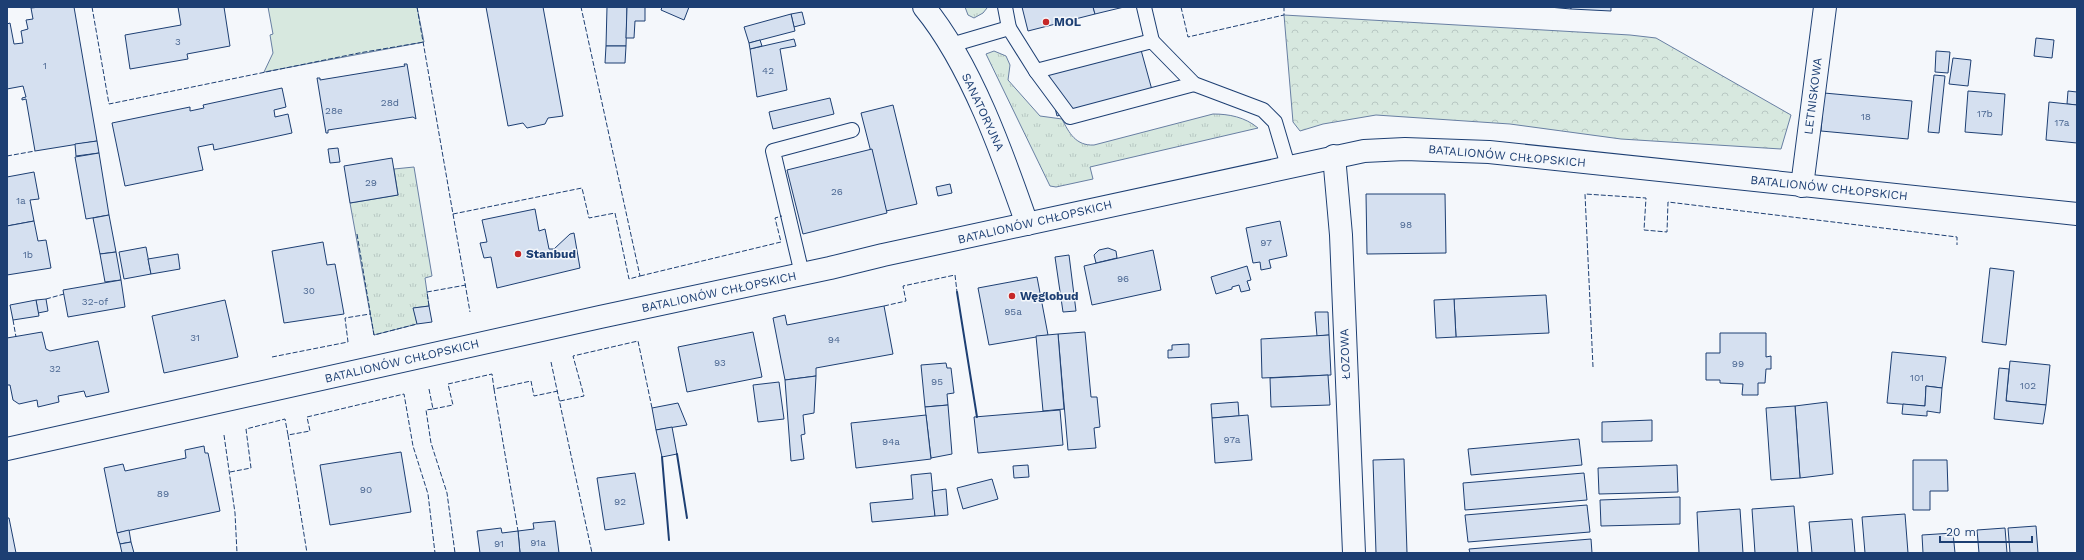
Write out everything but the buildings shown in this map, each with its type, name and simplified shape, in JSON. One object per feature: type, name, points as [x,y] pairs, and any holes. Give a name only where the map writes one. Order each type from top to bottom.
[{"type":"street","name":"SANATORYJNA","points":[[924,7],[951,45],[1003,156],[1027,224]]},
{"type":"street","name":"LETNISKOWA","points":[[1802,186],[1825,7]]},
{"type":"street","name":"BATALIONÓW CHŁOPSKICH","points":[[7,449],[585,320],[802,274],[1334,156],[1364,151],[1404,149],[1489,152],[2077,214]]},
{"type":"street","name":"ŁOZOWA","points":[[1334,156],[1341,236],[1354,553]]},
{"type":"lane","points":[[1005,7],[1010,28],[1036,71],[1070,117],[1194,84]]},
{"type":"lane","points":[[1144,7],[1152,41],[1194,84],[1263,110],[1275,122],[1288,166]]},
{"type":"lane","points":[[951,45],[1010,28]]},
{"type":"lane","points":[[1036,71],[1152,41]]},
{"type":"lane","points":[[802,274],[774,151],[852,130]]},
{"type":"green space","points":[[268,7],[417,7],[424,42],[264,72],[273,53],[270,35],[273,34]]},
{"type":"green space","points":[[965,7],[987,8],[983,13],[974,18],[968,15]]},
{"type":"green space","points":[[1284,15],[1630,35],[1656,38],[1791,115],[1781,149],[1621,139],[1510,124],[1376,115],[1323,124],[1300,131],[1293,122]]},
{"type":"green space","points":[[994,51],[1006,56],[1010,65],[1008,80],[1040,116],[1062,119],[1070,134],[1074,138],[1088,145],[1094,145],[1213,114],[1237,117],[1248,121],[1258,128],[1090,167],[1093,179],[1056,187],[1050,186],[986,54]]},
{"type":"green space","points":[[414,167],[432,276],[425,278],[429,306],[414,308],[417,324],[374,335],[350,203],[398,195],[394,169]]},
{"type":"fence","points":[[92,7],[109,104],[359,53],[424,42]]},
{"type":"fence","points":[[417,7],[453,214],[582,188],[589,218],[615,213],[629,279],[640,276],[581,7]]},
{"type":"fence","points":[[1181,7],[1188,37],[1284,15],[1284,7]]},
{"type":"fence","points":[[7,156],[35,151]]},
{"type":"fence","points":[[1593,367],[1585,194],[1646,198],[1644,230],[1667,232],[1668,202],[1957,237],[1957,245]]},
{"type":"fence","points":[[453,214],[470,312]]},
{"type":"fence","points":[[640,276],[781,242],[775,218],[782,216]]},
{"type":"fence","points":[[357,234],[374,335],[417,324]]},
{"type":"fence","points":[[884,306],[906,301],[903,286],[955,275],[957,292]]},
{"type":"fence","points":[[429,306],[427,292],[466,285]]},
{"type":"fence","points":[[46,299],[64,294]]},
{"type":"fence","points":[[272,357],[348,342],[345,318],[370,314]]},
{"type":"fence","points":[[13,320],[16,337]]},
{"type":"fence","points":[[560,401],[584,396],[573,356],[638,341],[652,408]]},
{"type":"fence","points":[[551,362],[592,553]]},
{"type":"fence","points":[[433,409],[453,405],[448,384],[492,374],[494,389],[531,381],[534,396],[558,391]]},
{"type":"fence","points":[[429,389],[433,409],[426,410],[431,443],[447,493],[455,553]]},
{"type":"fence","points":[[494,389],[518,531]]},
{"type":"fence","points":[[230,472],[251,468],[246,429],[285,419],[288,435],[310,431],[307,417],[404,394],[413,446],[428,494],[435,553]]},
{"type":"fence","points":[[224,435],[235,513],[237,553]]},
{"type":"fence","points":[[288,435],[307,553]]},
{"type":"wall","points":[[957,292],[977,417]]},
{"type":"wall","points":[[677,454],[687,518]]},
{"type":"wall","points":[[662,457],[669,540]]},
{"type":"place","name":"MOL","points":[[1046,22]]},
{"type":"place","name":"Stanbud","points":[[518,254]]},
{"type":"place","name":"Węglobud","points":[[1012,296]]}]
